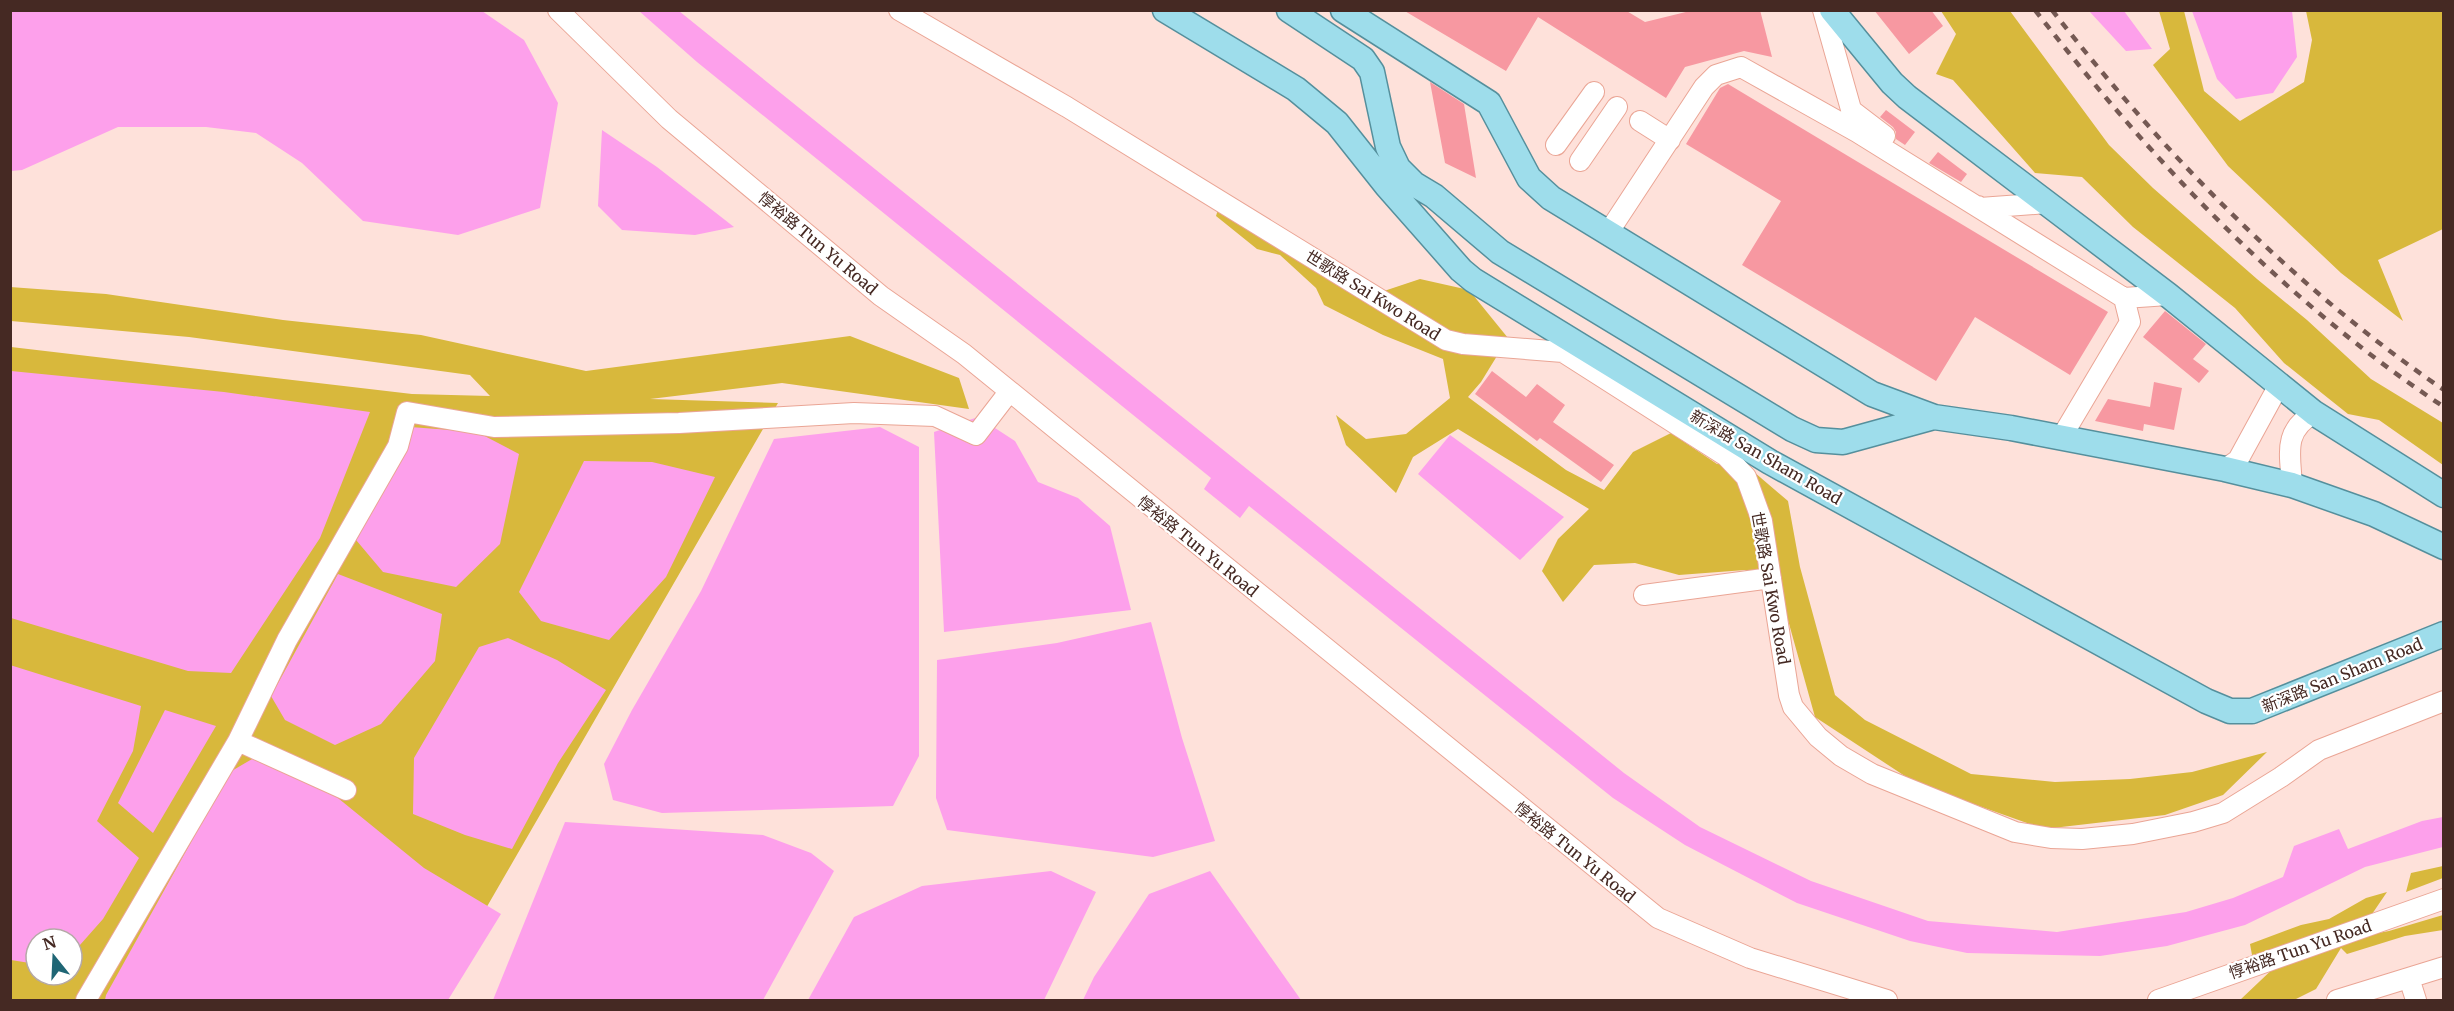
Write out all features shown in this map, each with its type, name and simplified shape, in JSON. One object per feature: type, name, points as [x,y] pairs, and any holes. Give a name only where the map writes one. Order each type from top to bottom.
[{"type":"main road","name":"新深路 San Sham Road","points":[[1165,10],[1296,89],[1337,123],[1387,186],[1461,270],[1473,280],[1770,462],[2206,701],[2230,711],[2252,711],[2444,634]]},
{"type":"main road","points":[[1289,10],[1363,59],[1372,72],[1388,147],[1398,168],[1414,184],[1434,195],[1500,252],[1783,424],[1816,440],[1843,442],[1934,417]]},
{"type":"main road","points":[[1343,10],[1490,103],[1529,178],[1551,198],[1872,394],[1934,417],[2061,438],[2292,484],[2374,514],[2444,546]]},
{"type":"main road","points":[[1832,10],[1892,83],[1908,97],[2168,295],[2314,413],[2444,495]]},
{"type":"street","name":"惇裕路 Tun Yu Road","points":[[558,10],[679,127],[881,296],[964,354],[1658,918],[1750,958],[1887,1000]]},
{"type":"street","name":"世歌路 Sai Kwo Road","points":[[899,10],[1067,107],[1446,340],[1463,344],[1563,352],[1726,456],[1746,477],[1762,521],[1789,695],[1793,707],[1813,733],[1841,756],[1872,774],[2015,832],[2051,838],[2095,839],[2193,822],[2223,813],[2282,777],[2319,750],[2444,701]]},
{"type":"street","points":[[1823,10],[1857,132]]},
{"type":"street","points":[[1608,233],[1704,87],[1716,75],[1741,68],[1857,132],[2124,298],[2168,295]]},
{"type":"street","points":[[1556,145],[1594,92]]},
{"type":"street","points":[[1580,161],[1617,107]]},
{"type":"street","points":[[1851,110],[1980,208],[2047,203]]},
{"type":"street","points":[[1640,121],[1670,140]]},
{"type":"street","points":[[2061,438],[2130,322],[2124,298]]},
{"type":"street","points":[[2225,469],[2238,460],[2279,386]]},
{"type":"street","points":[[86,1000],[238,741],[287,640],[398,446],[407,412],[494,427],[679,423],[854,413],[889,414],[935,416],[976,435],[1009,392]]},
{"type":"street","points":[[2292,484],[2289,448],[2292,433],[2300,422],[2314,413]]},
{"type":"street","points":[[1644,595],[1771,578]]},
{"type":"street","points":[[238,741],[346,790]]},
{"type":"street","name":"惇裕路 Tun Yu Road","points":[[2158,1000],[2444,899]]},
{"type":"street","points":[[2337,1000],[2444,967]]},
{"type":"street","points":[[2409,978],[2416,1000]]},
{"type":"shaded area","points":[[11,10],[482,11],[524,40],[558,103],[540,208],[458,235],[363,221],[302,163],[256,133],[206,127],[118,127],[22,170],[11,171]]},
{"type":"shaded area","points":[[639,11],[679,11],[1624,773],[1700,827],[1811,881],[1928,921],[2057,932],[2186,912],[2233,898],[2283,877],[2294,846],[2339,829],[2348,849],[2422,821],[2443,817],[2443,847],[2365,867],[2245,925],[2167,946],[2100,956],[1967,953],[1910,941],[1797,903],[1685,845],[1613,798],[1249,506],[1240,518],[1204,489],[1211,478],[697,62]]},
{"type":"shaded area","points":[[1941,11],[2010,11],[2109,145],[2153,188],[2307,320],[2371,379],[2443,423],[2443,465],[2379,420],[2348,414],[2284,363],[2235,308],[2133,227],[2082,177],[2035,173],[1953,80],[1936,74],[1956,34]]},
{"type":"shaded area","points":[[2089,11],[2124,11],[2152,49],[2126,51]]},
{"type":"shaded area","points":[[2159,11],[2184,11],[2204,91],[2240,121],[2304,82],[2312,40],[2306,11],[2443,11],[2443,229],[2378,260],[2403,321],[2341,273],[2228,166],[2153,65],[2170,49]]},
{"type":"shaded area","points":[[2192,11],[2292,11],[2297,57],[2273,93],[2236,99],[2217,79]]},
{"type":"shaded area","points":[[602,130],[657,167],[734,227],[695,235],[622,230],[598,206]]},
{"type":"shaded area","points":[[1222,196],[1378,293],[1420,279],[1469,290],[1508,338],[1481,382],[1468,397],[1566,470],[1604,490],[1633,452],[1671,433],[1717,464],[1747,466],[1788,501],[1800,567],[1835,695],[1865,720],[1971,774],[2055,782],[2130,779],[2192,772],[2267,752],[2223,795],[2165,815],[2044,829],[1917,784],[1815,717],[1781,595],[1745,570],[1679,575],[1635,563],[1594,565],[1563,602],[1542,571],[1558,539],[1589,509],[1458,429],[1413,457],[1396,493],[1346,445],[1336,415],[1366,439],[1406,434],[1450,398],[1443,359],[1383,335],[1324,305],[1316,288],[1280,255],[1257,249],[1216,216]]},
{"type":"shaded area","points":[[10,287],[106,294],[283,320],[421,335],[586,371],[850,336],[959,378],[969,409],[782,383],[650,399],[778,403],[433,1000],[11,1000],[11,347],[412,394],[490,396],[470,375],[189,337],[11,321]]},
{"type":"shaded area","points":[[11,371],[224,392],[370,412],[320,538],[231,673],[188,671],[11,618]]},
{"type":"shaded area","points":[[978,417],[1015,441],[1038,482],[1078,498],[1110,526],[1131,610],[944,632],[934,432]]},
{"type":"shaded area","points":[[397,426],[477,432],[519,454],[500,544],[456,587],[383,572],[351,534]]},
{"type":"shaded area","points":[[880,427],[919,447],[919,756],[893,806],[662,813],[613,800],[604,764],[632,710],[701,591],[774,439]]},
{"type":"shaded area","points":[[1450,435],[1564,517],[1520,560],[1418,474]]},
{"type":"shaded area","points":[[584,461],[652,462],[715,477],[666,577],[609,640],[541,621],[519,592]]},
{"type":"shaded area","points":[[338,574],[442,614],[435,661],[381,724],[335,745],[285,720],[271,696]]},
{"type":"shaded area","points":[[1151,622],[1182,738],[1215,841],[1153,857],[947,830],[936,798],[937,660],[1057,643]]},
{"type":"shaded area","points":[[508,638],[557,660],[606,690],[558,763],[512,849],[465,835],[413,814],[414,758],[479,647]]},
{"type":"shaded area","points":[[10,665],[141,706],[133,751],[97,821],[139,858],[103,919],[84,940],[84,927],[24,927],[24,962],[11,960]]},
{"type":"shaded area","points":[[165,710],[216,726],[153,833],[118,803]]},
{"type":"shaded area","points":[[274,746],[424,868],[501,914],[448,1000],[105,1000],[230,772]]},
{"type":"shaded area","points":[[565,822],[763,835],[811,853],[834,871],[763,1000],[493,1000]]},
{"type":"shaded area","points":[[2443,866],[2443,878],[2406,892],[2411,873]]},
{"type":"shaded area","points":[[1051,871],[1096,892],[1044,1000],[808,1000],[854,917],[922,886]]},
{"type":"shaded area","points":[[1210,871],[1301,1000],[1083,1000],[1094,977],[1149,894]]},
{"type":"shaded area","points":[[2387,892],[2370,917],[2308,939],[2252,955],[2250,944],[2301,925],[2329,919],[2366,898]]},
{"type":"shaded area","points":[[2443,915],[2443,930],[2405,936],[2347,954],[2341,948],[2316,989],[2294,1000],[2240,1000],[2279,963],[2346,939],[2389,931]]},
{"type":"building","points":[[1403,10],[1625,10],[1645,22],[1694,10],[1760,10],[1772,57],[1744,51],[1685,67],[1666,98],[1538,17],[1506,71]]},
{"type":"building","points":[[1874,10],[1931,10],[1943,26],[1909,54]]},
{"type":"building","points":[[1430,82],[1464,104],[1476,178],[1445,163]]},
{"type":"building","points":[[1728,84],[2108,312],[2070,375],[1975,317],[1936,381],[1742,265],[1781,201],[1686,144],[1720,88]]},
{"type":"building","points":[[1886,110],[1915,132],[1905,145],[1896,139],[1893,127],[1880,117]]},
{"type":"building","points":[[1938,152],[1967,174],[1961,182],[1929,163]]},
{"type":"building","points":[[2165,311],[2206,344],[2193,359],[2209,371],[2199,383],[2143,337]]},
{"type":"building","points":[[1492,371],[1526,397],[1537,384],[1565,405],[1553,422],[1614,465],[1601,482],[1540,438],[1537,441],[1475,394]]},
{"type":"building","points":[[2154,382],[2182,388],[2174,430],[2144,424],[2143,431],[2095,421],[2108,399],[2150,407]]},
{"type":"railway","points":[[2035,10],[2126,121],[2223,225],[2275,275],[2329,321],[2385,366],[2444,407]]},
{"type":"railway","points":[[2052,10],[2140,116],[2233,215],[2335,307],[2388,350],[2444,390]]}]
